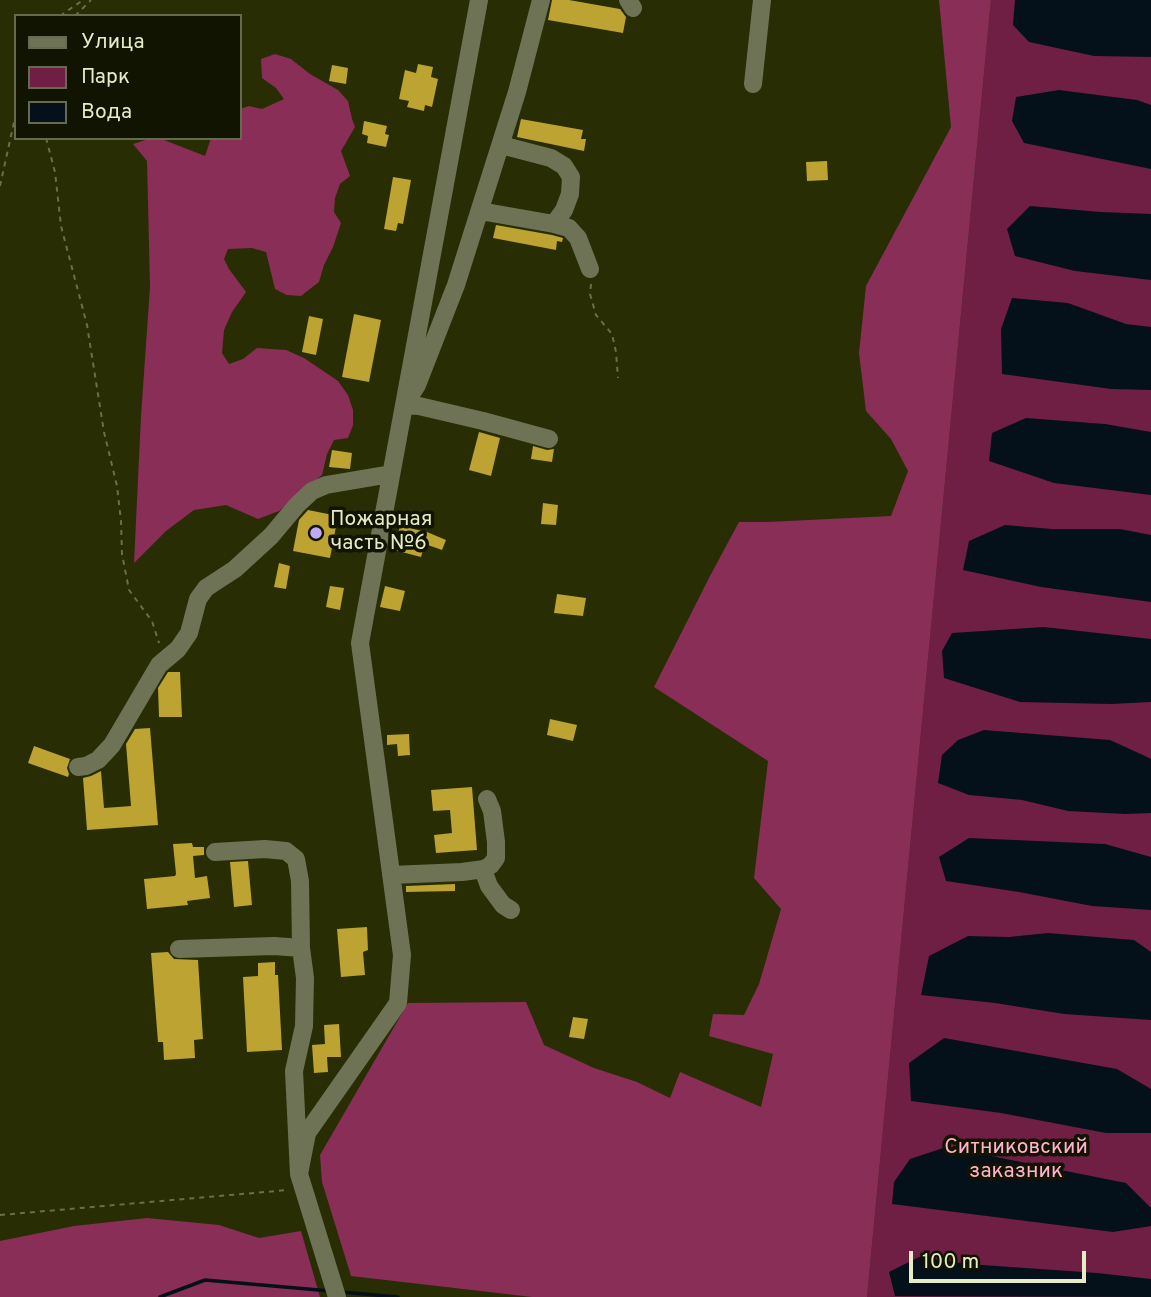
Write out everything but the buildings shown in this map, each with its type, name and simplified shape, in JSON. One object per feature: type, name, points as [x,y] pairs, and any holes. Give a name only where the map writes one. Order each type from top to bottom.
[{"type":"street","points":[[302,1181],[307,1133],[398,1003],[402,955],[360,643],[479,0]]},
{"type":"street","points":[[404,405],[416,385],[456,285],[501,145],[541,0]]},
{"type":"street","points":[[753,84],[762,0]]},
{"type":"street","points":[[501,145],[551,158],[564,166],[571,177],[570,194],[564,210],[554,223]]},
{"type":"street","points":[[480,211],[569,228],[578,238],[590,269]]},
{"type":"street","points":[[404,405],[483,421],[549,439]]},
{"type":"street","points":[[78,767],[98,760],[112,745],[159,665],[178,649],[189,633],[198,599],[206,588],[235,569],[271,536],[296,505],[312,491],[326,485],[391,474]]},
{"type":"street","points":[[391,875],[462,872],[484,869],[491,865],[497,852],[495,826],[487,799]]},
{"type":"street","points":[[215,852],[265,849],[286,851],[296,859],[300,881],[301,948],[305,978],[304,1026],[294,1071],[302,1181],[337,1297]]},
{"type":"street","points":[[484,869],[489,886],[503,905],[511,910]]},
{"type":"street","points":[[179,949],[274,946],[301,948]]},
{"type":"path","points":[[63,14],[83,0]]},
{"type":"path","points":[[77,14],[91,0]]},
{"type":"path","points":[[0,186],[14,122]]},
{"type":"path","points":[[47,140],[55,172],[61,226],[87,325],[104,432],[117,486],[122,554],[129,590],[152,621],[160,647],[159,665]]},
{"type":"path","points":[[590,269],[592,304],[596,315],[612,334],[618,378]]},
{"type":"path","points":[[0,1215],[302,1181]]},
{"type":"green space","name":"Ситниковский заказник","points":[[991,0],[1151,0],[1151,1297],[867,1297]]},
{"type":"shaded area","points":[[939,0],[991,0],[867,1297],[532,1297],[351,1276],[322,1182],[320,1155],[408,1003],[526,1002],[544,1045],[594,1068],[637,1082],[670,1098],[680,1072],[761,1107],[773,1054],[709,1036],[713,1014],[744,1015],[759,984],[781,909],[754,878],[768,761],[654,687],[739,522],[891,516],[908,471],[891,439],[866,411],[859,353],[866,286],[951,127]]},
{"type":"shaded area","points":[[275,54],[291,59],[338,90],[348,101],[355,127],[341,151],[350,176],[340,184],[335,198],[334,212],[341,223],[319,282],[301,296],[287,295],[275,289],[266,252],[252,248],[228,249],[224,259],[246,292],[224,330],[222,353],[229,364],[243,359],[257,348],[286,350],[304,358],[338,381],[348,395],[353,410],[353,425],[348,438],[334,440],[322,475],[279,511],[258,519],[226,505],[194,510],[166,531],[134,563],[150,287],[147,161],[133,144],[146,140],[164,140],[205,156],[210,140],[242,140],[242,108],[249,106],[262,109],[284,99],[276,88],[262,78],[261,59]]},
{"type":"shaded area","points":[[147,1218],[219,1225],[259,1238],[301,1231],[320,1297],[0,1297],[0,1241],[74,1226]]},
{"type":"water","points":[[1015,0],[1151,0],[1151,57],[1094,56],[1029,42],[1013,25]]},
{"type":"water","points":[[1059,90],[1137,100],[1151,105],[1151,169],[1024,143],[1012,121],[1016,97]]},
{"type":"water","points":[[1030,206],[1151,214],[1151,280],[1075,271],[1015,256],[1007,229]]},
{"type":"water","points":[[1012,298],[1068,303],[1126,324],[1151,327],[1151,390],[1111,389],[1002,374],[1001,329]]},
{"type":"water","points":[[1026,418],[1105,424],[1151,432],[1151,495],[1054,483],[989,461],[992,433]]},
{"type":"water","points":[[1005,525],[1052,529],[1120,529],[1151,535],[1151,602],[1041,587],[963,570],[969,541]]},
{"type":"water","points":[[1044,627],[1151,639],[1151,702],[1020,702],[944,678],[942,651],[952,633]]},
{"type":"water","points":[[984,730],[1110,740],[1145,756],[1151,759],[1151,813],[1068,811],[1022,800],[969,795],[938,783],[942,755],[958,740]]},
{"type":"water","points":[[969,838],[1105,844],[1151,857],[1151,910],[1092,906],[946,881],[939,857]]},
{"type":"water","points":[[1048,933],[1134,940],[1151,952],[1151,1020],[1064,1014],[921,995],[929,956],[968,936],[1009,937]]},
{"type":"water","points":[[944,1038],[1117,1069],[1151,1089],[1151,1133],[1106,1133],[1001,1113],[911,1101],[909,1063]]},
{"type":"water","points":[[946,1147],[1126,1183],[1151,1208],[1151,1226],[1113,1232],[892,1204],[894,1182],[910,1159]]},
{"type":"water","points":[[919,1257],[968,1264],[1151,1279],[1151,1297],[895,1296],[889,1272]]},
{"type":"waterway","points":[[160,1297],[205,1280],[330,1291]]},
{"type":"waterway","points":[[341,1292],[398,1297]]},
{"type":"place","name":"Пожарная часть №6","points":[[316,533]]}]
